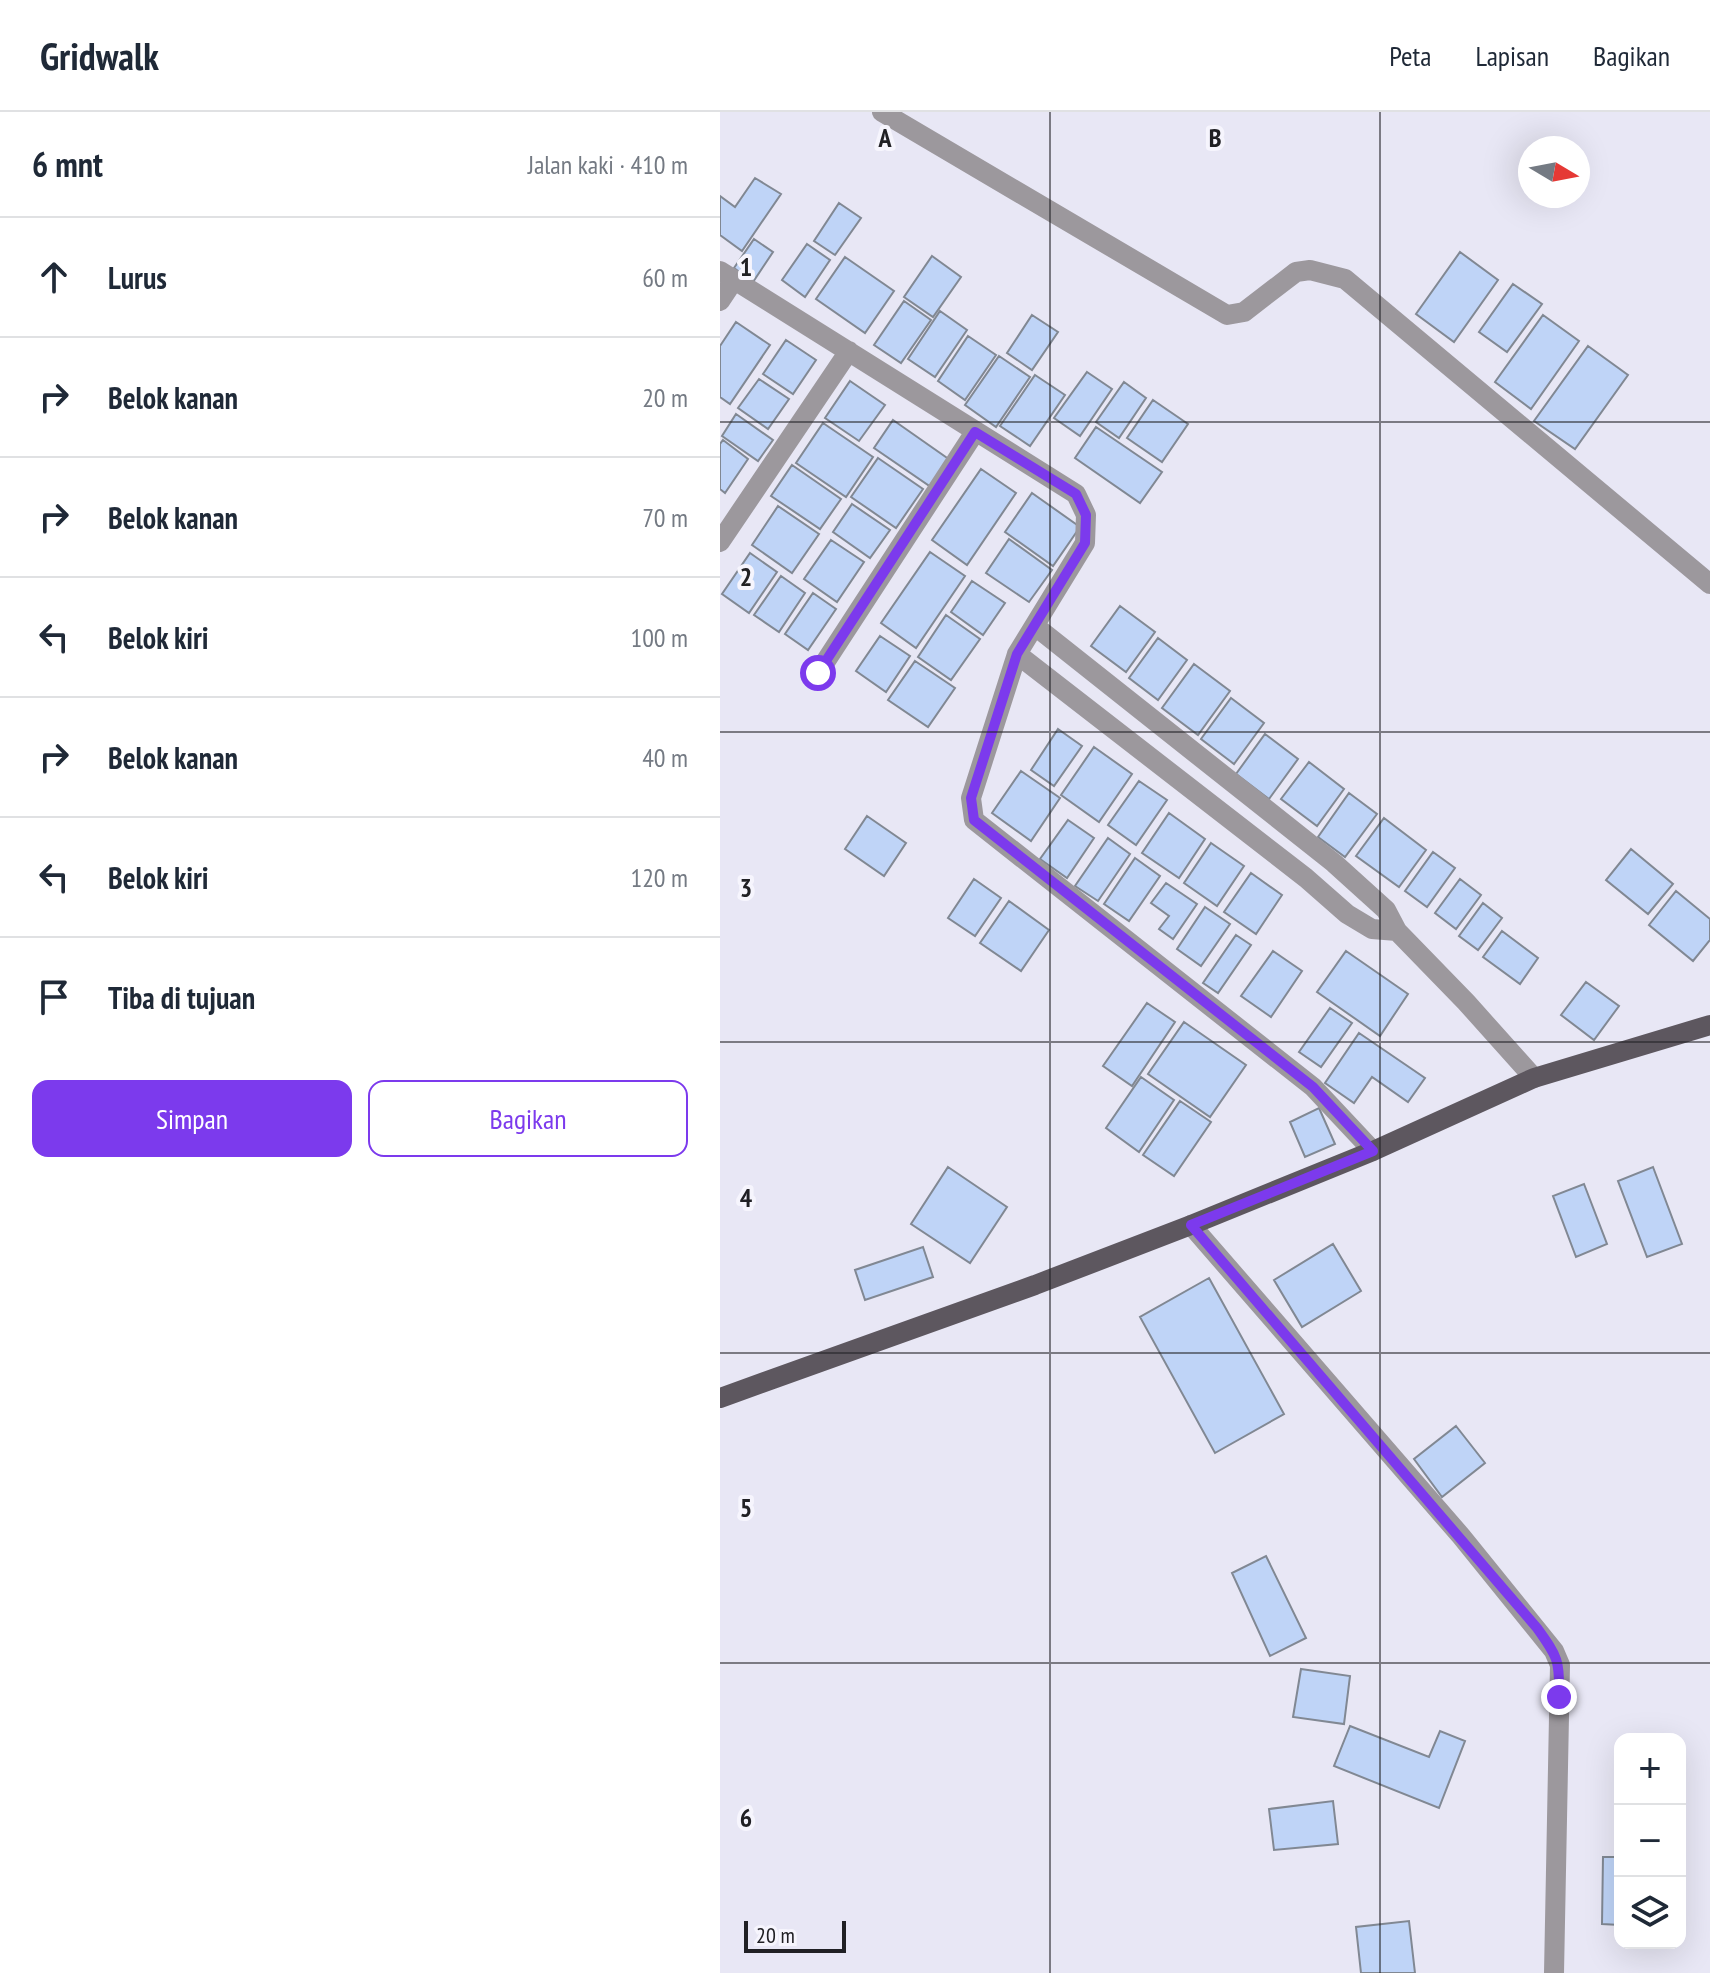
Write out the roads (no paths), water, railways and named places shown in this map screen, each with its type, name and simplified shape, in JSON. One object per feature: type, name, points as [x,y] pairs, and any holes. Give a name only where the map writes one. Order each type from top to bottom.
[{"type":"main road","points":[[720,1398],[1035,1285],[1191,1225],[1373,1151],[1534,1078],[1710,1025]]},
{"type":"street","points":[[882,112],[1227,315],[1244,312],[1296,272],[1304,270],[1345,279],[1710,584]]},
{"type":"street","points":[[720,301],[727,276],[1076,494],[1086,515],[1085,543],[1017,654],[971,798],[974,820],[1313,1087],[1373,1151]]},
{"type":"street","points":[[720,542],[849,351]]},
{"type":"street","points":[[818,673],[975,432]]},
{"type":"street","points":[[1035,626],[1334,863],[1386,910],[1397,931],[1534,1078]]},
{"type":"street","points":[[1017,654],[1306,878],[1347,914],[1372,929],[1397,931]]},
{"type":"street","points":[[1191,1225],[1554,1651],[1560,1665],[1554,1973]]}]
